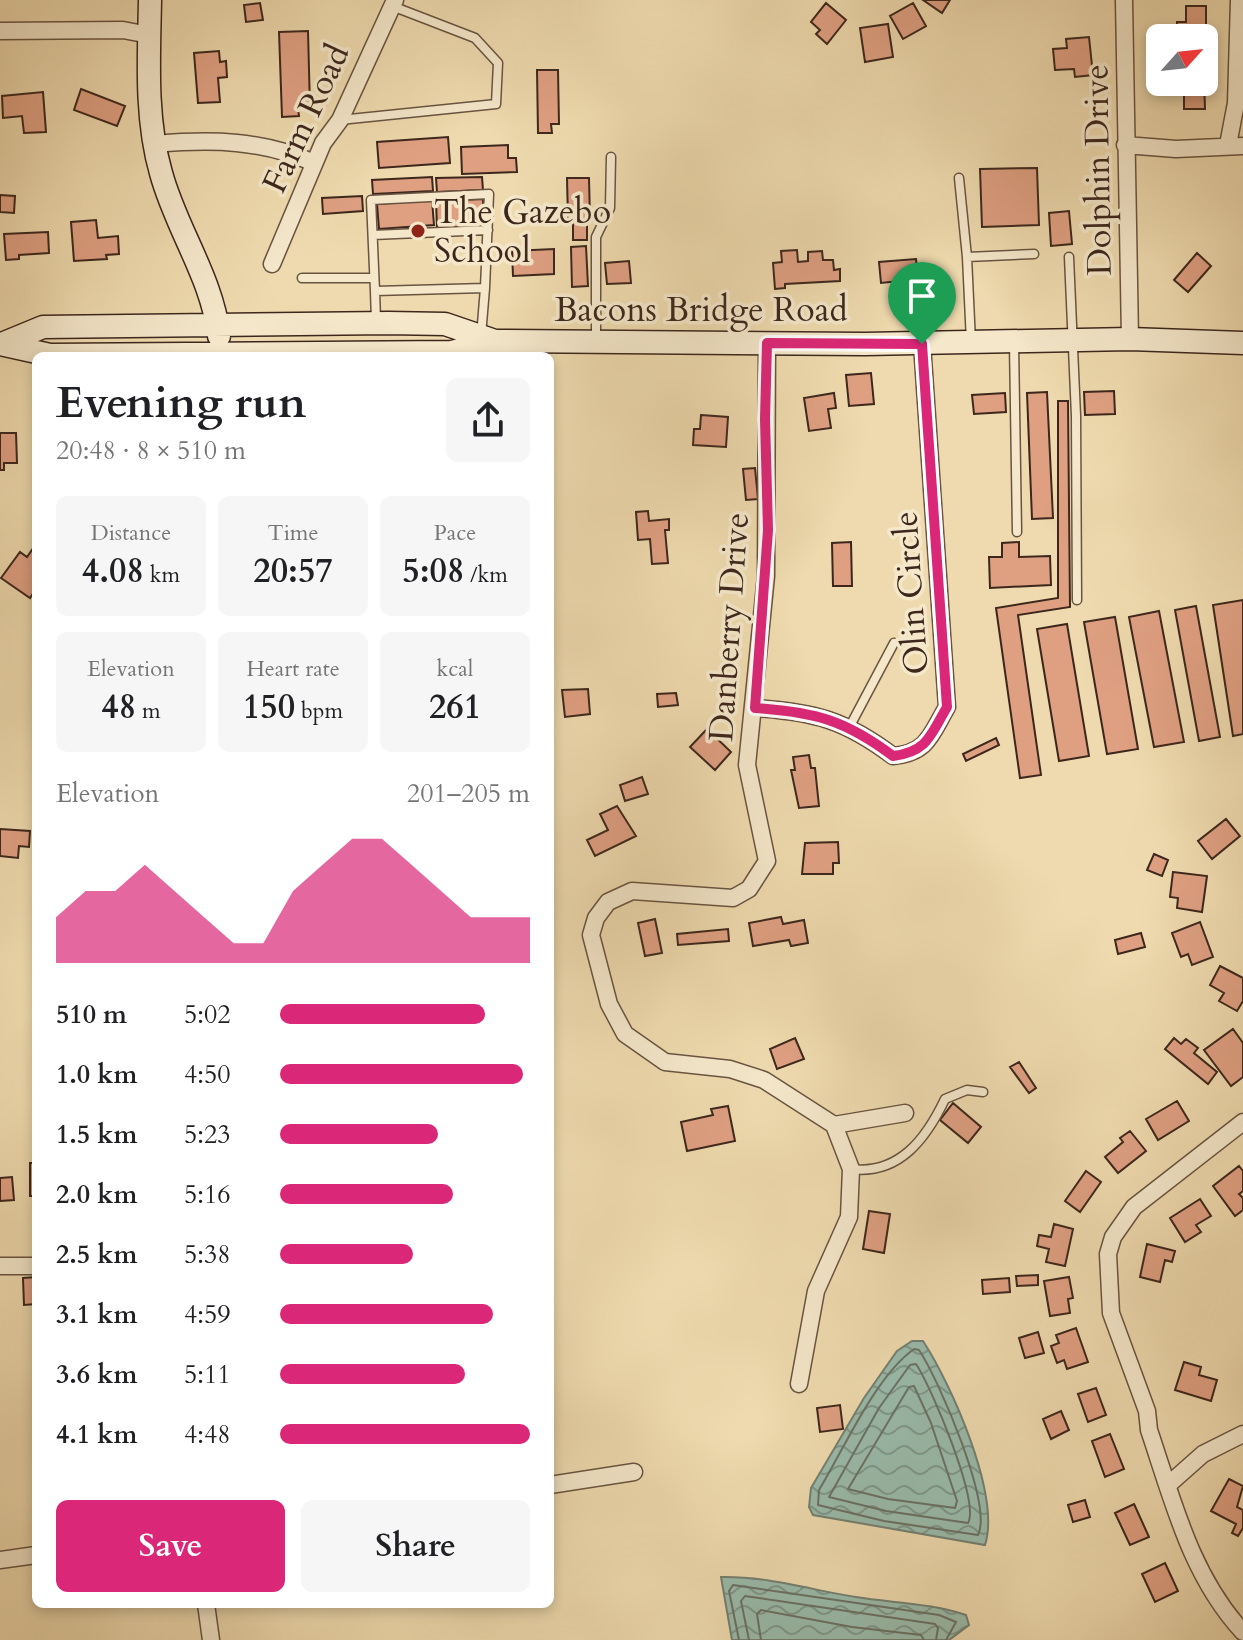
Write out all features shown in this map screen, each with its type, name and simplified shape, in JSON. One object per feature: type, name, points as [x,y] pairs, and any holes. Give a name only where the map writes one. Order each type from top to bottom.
[{"type":"main road","points":[[150,0],[149,82],[161,173],[185,229],[217,324],[221,352]]},
{"type":"main road","name":"Bacons Bridge Road","points":[[2,344],[43,327],[217,324],[445,324],[488,339],[596,344],[922,344],[1130,339],[1243,343]]},
{"type":"main road","name":"Bacons Bridge Road","points":[[452,352],[488,339]]},
{"type":"main road","name":"Bacons Bridge Road","points":[[2,344],[37,352]]},
{"type":"street","name":"Dolphin Drive","points":[[1124,0],[1130,339]]},
{"type":"street","points":[[1125,145],[1176,149],[1236,146],[1239,0]]},
{"type":"street","name":"Farm Road","points":[[272,264],[314,163],[340,120],[394,3]]},
{"type":"street","points":[[0,31],[123,30],[149,35]]},
{"type":"street","points":[[157,144],[218,139],[294,154],[314,163]]},
{"type":"street","name":"Danberry Drive","points":[[767,343],[765,419],[768,530],[755,708],[747,765],[767,861],[761,875],[749,889],[733,898],[632,891],[608,902],[596,918],[591,935],[609,1004],[625,1034],[665,1062],[730,1069],[764,1080],[834,1125]]},
{"type":"street","name":"Olin Circle","points":[[755,708],[810,712],[850,726],[893,756],[912,754],[934,735],[947,707],[922,344]]},
{"type":"street","points":[[799,1384],[813,1326],[816,1291],[849,1217],[851,1169],[834,1125],[905,1113]]},
{"type":"street","points":[[1243,1122],[1134,1207],[1113,1237],[1108,1254],[1111,1313],[1134,1371],[1194,1560],[1219,1603],[1243,1632]]},
{"type":"street","points":[[0,1266],[32,1266]]},
{"type":"street","points":[[1168,1485],[1203,1454],[1243,1434]]},
{"type":"street","points":[[554,1484],[634,1472]]},
{"type":"street","points":[[0,1560],[32,1556]]},
{"type":"street","points":[[207,1608],[211,1640]]},
{"type":"lane","points":[[340,120],[496,104],[498,63],[475,38],[394,3]]},
{"type":"lane","points":[[596,344],[596,237],[610,208],[611,157]]},
{"type":"lane","points":[[959,178],[971,343]]},
{"type":"lane","points":[[377,324],[371,200],[489,194],[485,288],[488,339]]},
{"type":"lane","points":[[373,235],[488,230]]},
{"type":"lane","points":[[967,257],[1034,254]]},
{"type":"lane","points":[[1069,257],[1077,600]]},
{"type":"lane","points":[[302,278],[374,278]]},
{"type":"lane","points":[[375,291],[485,288]]},
{"type":"lane","points":[[1014,342],[1017,532]]},
{"type":"lane","points":[[850,726],[894,643]]},
{"type":"lane","points":[[851,1169],[888,1168],[932,1126],[945,1099],[967,1090],[983,1092]]},
{"type":"water","points":[[912,1341],[923,1341],[947,1384],[970,1440],[986,1498],[988,1524],[985,1545],[813,1515],[809,1507],[811,1488],[864,1398],[897,1351]]},
{"type":"water","points":[[721,1577],[772,1581],[939,1608],[966,1615],[969,1625],[949,1640],[732,1640]]},
{"type":"building","points":[[923,0],[950,0],[942,13]]},
{"type":"building","points":[[260,3],[263,20],[246,22],[244,5]]},
{"type":"building","points":[[826,3],[846,20],[827,44],[816,34],[820,30],[811,22]]},
{"type":"building","points":[[913,3],[926,26],[903,39],[890,16]]},
{"type":"building","points":[[1186,6],[1206,6],[1206,24],[1177,24],[1186,22]]},
{"type":"building","points":[[888,24],[893,57],[865,62],[860,28]]},
{"type":"building","points":[[308,31],[310,108],[298,109],[299,116],[282,117],[279,32]]},
{"type":"building","points":[[1089,37],[1093,75],[1075,77],[1074,69],[1055,70],[1053,49],[1067,48],[1066,39]]},
{"type":"building","points":[[219,51],[220,62],[226,61],[227,77],[218,78],[220,102],[198,103],[194,53]]},
{"type":"building","points":[[537,70],[558,70],[559,124],[551,124],[552,133],[538,133]]},
{"type":"building","points":[[81,89],[125,106],[117,126],[74,110]]},
{"type":"building","points":[[43,92],[46,132],[24,133],[22,116],[3,118],[2,96]]},
{"type":"building","points":[[1184,96],[1205,96],[1205,109],[1184,109]]},
{"type":"building","points":[[448,137],[450,163],[379,168],[377,142]]},
{"type":"building","points":[[508,145],[508,158],[516,158],[517,172],[462,174],[461,147]]},
{"type":"building","points":[[1037,168],[1039,225],[982,227],[980,169]]},
{"type":"building","points":[[432,177],[433,191],[373,194],[372,180]]},
{"type":"building","points":[[482,177],[483,190],[437,192],[436,178]]},
{"type":"building","points":[[567,178],[589,178],[590,220],[568,220]]},
{"type":"building","points":[[0,195],[15,196],[14,213],[0,212]]},
{"type":"building","points":[[362,196],[363,211],[323,214],[322,198]]},
{"type":"building","points":[[483,199],[484,226],[437,228],[436,201]]},
{"type":"building","points":[[432,200],[434,225],[379,229],[377,204]]},
{"type":"building","points":[[1069,211],[1072,244],[1051,246],[1049,213]]},
{"type":"building","points":[[96,220],[98,238],[118,236],[119,254],[106,255],[107,259],[74,261],[71,222]]},
{"type":"building","points":[[573,223],[587,223],[587,240],[573,240]]},
{"type":"building","points":[[48,232],[49,253],[19,255],[19,259],[6,260],[4,234]]},
{"type":"building","points":[[586,246],[588,286],[572,287],[571,247]]},
{"type":"building","points":[[554,249],[554,274],[513,276],[512,251]]},
{"type":"building","points":[[797,250],[798,262],[808,261],[808,252],[822,251],[823,260],[833,260],[834,270],[840,269],[840,281],[785,284],[785,288],[775,289],[773,263],[782,262],[781,251]]},
{"type":"building","points":[[1197,253],[1211,266],[1188,292],[1174,280]]},
{"type":"building","points":[[916,259],[918,279],[881,283],[879,262]]},
{"type":"building","points":[[629,261],[631,283],[607,284],[605,263]]},
{"type":"building","points":[[871,373],[874,404],[849,406],[846,375]]},
{"type":"building","points":[[1114,391],[1115,414],[1085,415],[1084,392]]},
{"type":"building","points":[[1047,392],[1053,518],[1032,519],[1027,393]]},
{"type":"building","points":[[834,393],[836,408],[828,409],[831,428],[809,431],[804,398]]},
{"type":"building","points":[[1005,393],[1006,412],[974,414],[972,395]]},
{"type":"building","points":[[1058,401],[1068,401],[1070,607],[1018,615],[1041,775],[1020,778],[996,608],[1058,598]]},
{"type":"building","points":[[701,415],[728,417],[726,447],[693,445],[694,429],[700,429]]},
{"type":"building","points":[[0,433],[16,433],[17,463],[4,463],[4,470],[0,470]]},
{"type":"building","points":[[755,468],[758,499],[746,500],[743,469]]},
{"type":"building","points":[[648,511],[649,521],[669,519],[669,530],[665,530],[668,563],[652,564],[650,539],[638,540],[636,512]]},
{"type":"building","points":[[851,542],[852,586],[833,586],[832,543]]},
{"type":"building","points":[[1019,542],[1019,557],[1050,556],[1051,585],[990,588],[989,557],[1002,557],[1002,543]]},
{"type":"building","points":[[32,550],[30,598],[1,578],[20,552],[27,557]]},
{"type":"building","points":[[1243,600],[1243,734],[1233,736],[1213,605]]},
{"type":"building","points":[[1196,606],[1220,737],[1199,741],[1175,610]]},
{"type":"building","points":[[1159,611],[1184,742],[1154,747],[1129,617]]},
{"type":"building","points":[[1115,617],[1138,749],[1107,754],[1084,622]]},
{"type":"building","points":[[1067,624],[1089,756],[1059,761],[1037,629]]},
{"type":"building","points":[[588,689],[590,714],[565,717],[562,690]]},
{"type":"building","points":[[676,693],[678,705],[658,707],[657,694]]},
{"type":"building","points":[[707,729],[731,752],[715,770],[690,747]]},
{"type":"building","points":[[996,738],[999,745],[966,761],[963,754]]},
{"type":"building","points":[[809,755],[811,768],[815,768],[819,806],[799,808],[791,770],[795,770],[793,757]]},
{"type":"building","points":[[642,777],[648,794],[625,801],[620,785]]},
{"type":"building","points":[[617,806],[636,836],[595,856],[587,840],[608,830],[600,814]]},
{"type":"building","points":[[1226,819],[1240,836],[1212,859],[1198,841]]},
{"type":"building","points":[[0,829],[30,831],[29,847],[19,846],[18,858],[0,856]]},
{"type":"building","points":[[838,842],[839,863],[833,863],[833,874],[802,874],[805,843]]},
{"type":"building","points":[[1154,854],[1168,860],[1162,876],[1147,870]]},
{"type":"building","points":[[1173,872],[1207,876],[1202,912],[1177,908],[1178,898],[1170,897]]},
{"type":"building","points":[[781,917],[783,924],[804,920],[808,943],[791,946],[789,940],[753,946],[749,923]]},
{"type":"building","points":[[655,919],[662,953],[645,956],[638,923]]},
{"type":"building","points":[[1200,922],[1213,957],[1192,965],[1188,954],[1181,957],[1172,933]]},
{"type":"building","points":[[728,929],[729,941],[678,945],[677,934]]},
{"type":"building","points":[[1141,933],[1145,947],[1118,954],[1115,940]]},
{"type":"building","points":[[1220,966],[1243,978],[1243,1001],[1237,1011],[1219,1001],[1224,993],[1210,985]]},
{"type":"building","points":[[1233,1029],[1243,1043],[1243,1077],[1231,1086],[1204,1050]]},
{"type":"building","points":[[795,1038],[804,1059],[777,1069],[770,1049]]},
{"type":"building","points":[[1174,1038],[1181,1044],[1186,1039],[1198,1048],[1194,1053],[1217,1072],[1208,1084],[1165,1049]]},
{"type":"building","points":[[1019,1062],[1036,1088],[1029,1093],[1010,1067]]},
{"type":"building","points":[[1177,1101],[1189,1121],[1158,1140],[1146,1119]]},
{"type":"building","points":[[953,1103],[981,1127],[968,1143],[940,1120]]},
{"type":"building","points":[[728,1106],[735,1141],[687,1151],[681,1122],[713,1115],[711,1109]]},
{"type":"building","points":[[1130,1131],[1146,1151],[1118,1173],[1105,1157],[1123,1142],[1120,1138]]},
{"type":"building","points":[[30,1163],[32,1163],[32,1196]]},
{"type":"building","points":[[1239,1166],[1243,1171],[1243,1191],[1239,1194],[1243,1198],[1243,1210],[1235,1216],[1213,1186]]},
{"type":"building","points":[[1086,1171],[1101,1182],[1080,1212],[1065,1201]]},
{"type":"building","points":[[12,1177],[14,1200],[0,1201],[0,1178]]},
{"type":"building","points":[[1200,1199],[1211,1216],[1196,1225],[1201,1232],[1185,1242],[1170,1218]]},
{"type":"building","points":[[869,1211],[890,1214],[884,1253],[863,1249]]},
{"type":"building","points":[[1054,1224],[1073,1229],[1065,1266],[1046,1262],[1049,1249],[1037,1246],[1039,1235],[1051,1237]]},
{"type":"building","points":[[1147,1244],[1175,1251],[1172,1262],[1165,1260],[1160,1282],[1140,1277]]},
{"type":"building","points":[[1038,1275],[1038,1285],[1017,1286],[1016,1276]]},
{"type":"building","points":[[32,1277],[32,1304],[24,1305],[23,1278]]},
{"type":"building","points":[[1069,1277],[1073,1298],[1068,1299],[1070,1313],[1050,1316],[1044,1281]]},
{"type":"building","points":[[1009,1278],[1010,1292],[983,1294],[982,1280]]},
{"type":"building","points":[[1076,1328],[1088,1362],[1067,1369],[1064,1360],[1057,1363],[1051,1346],[1059,1343],[1056,1335]]},
{"type":"building","points":[[1038,1332],[1044,1353],[1025,1358],[1019,1338]]},
{"type":"building","points":[[1184,1362],[1201,1367],[1199,1375],[1217,1380],[1211,1401],[1175,1390]]},
{"type":"building","points":[[1096,1388],[1106,1415],[1088,1422],[1078,1394]]},
{"type":"building","points":[[840,1405],[843,1429],[820,1432],[817,1408]]},
{"type":"building","points":[[1061,1411],[1069,1430],[1051,1439],[1043,1419]]},
{"type":"building","points":[[1110,1434],[1124,1469],[1105,1477],[1092,1441]]},
{"type":"building","points":[[1229,1479],[1243,1486],[1237,1507],[1243,1510],[1243,1528],[1238,1536],[1232,1533],[1236,1524],[1211,1511]]},
{"type":"building","points":[[1085,1500],[1090,1517],[1073,1522],[1068,1505]]},
{"type":"building","points":[[1134,1504],[1149,1537],[1130,1545],[1115,1513]]},
{"type":"building","points":[[1165,1563],[1178,1591],[1155,1602],[1142,1574]]},
{"type":"place","name":"The Gazebo School","points":[[418,231]]},
{"type":"route","points":[[767,343],[922,344],[947,707],[934,735],[921,747],[912,754],[893,756],[846,724],[810,712],[755,708],[768,530],[765,419],[767,343]]}]
